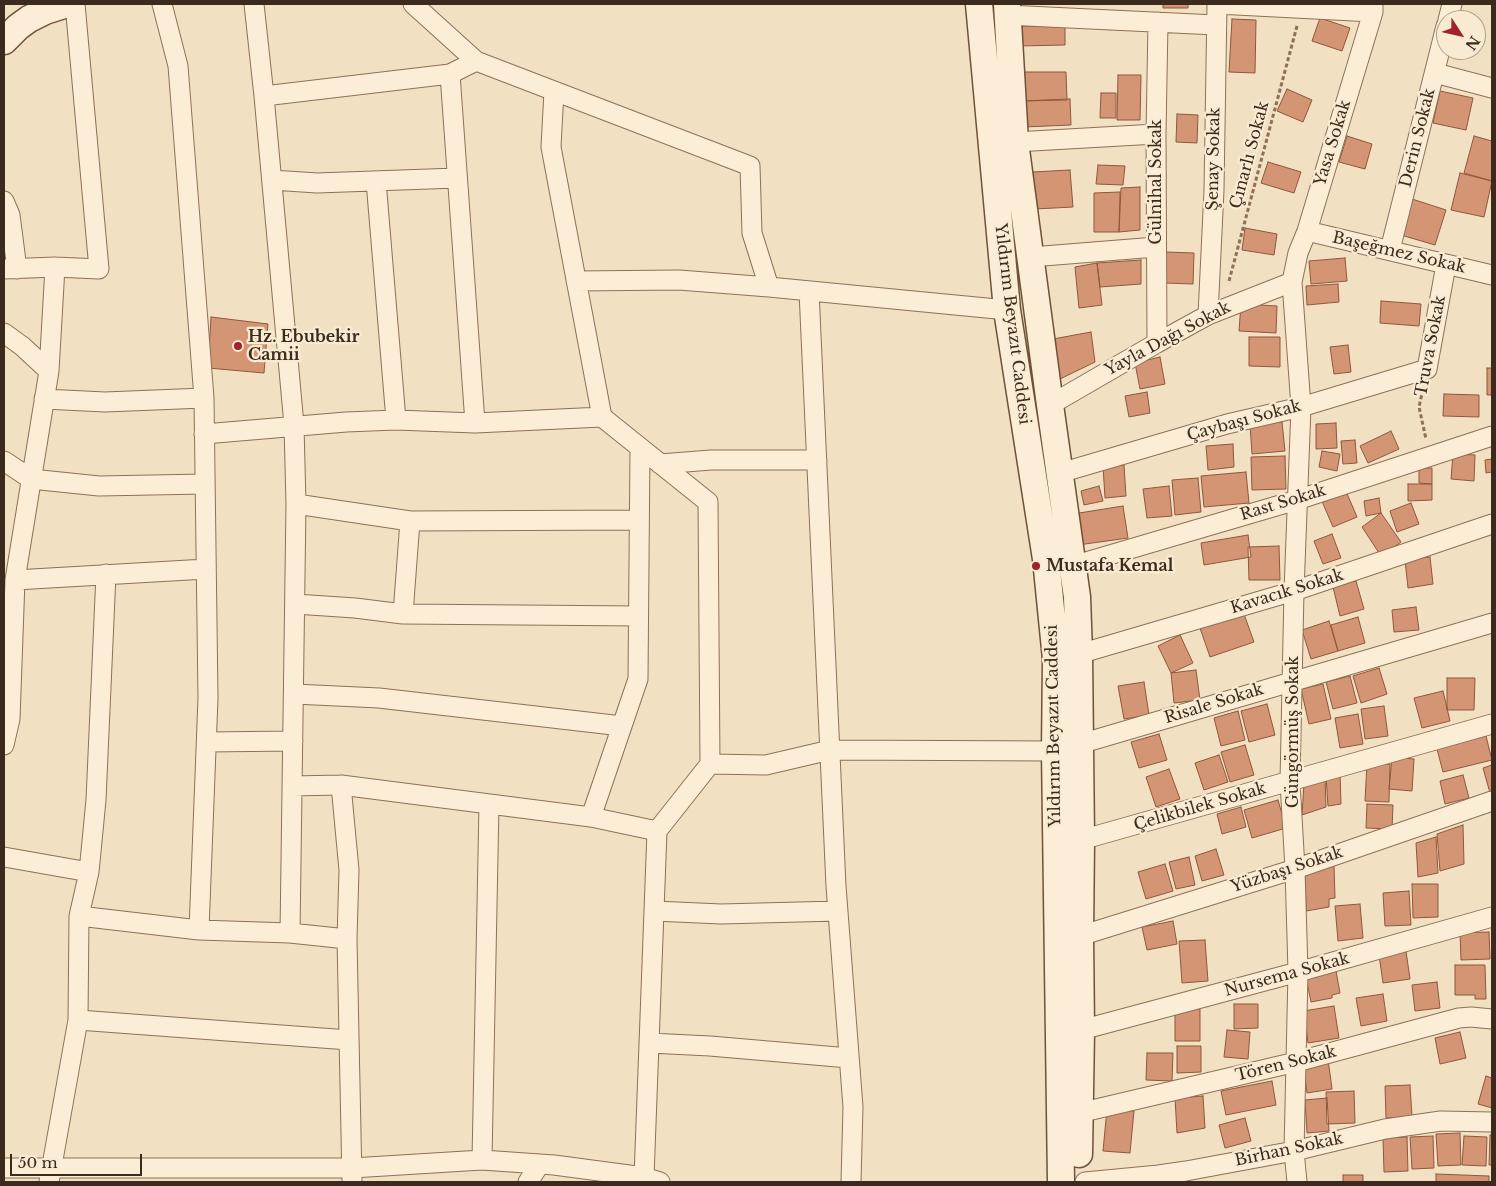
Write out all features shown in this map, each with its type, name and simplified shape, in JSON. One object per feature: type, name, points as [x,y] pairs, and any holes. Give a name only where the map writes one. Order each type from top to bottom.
[{"type":"main road","points":[[4,41],[29,19],[67,4]]},
{"type":"main road","name":"Yıldırım Beyazıt Caddesi","points":[[979,4],[1007,310],[1046,559],[1056,659],[1055,751],[1061,1182]]},
{"type":"main road","points":[[1006,10],[1015,142],[1077,597],[1082,840],[1078,1182]]},
{"type":"street","points":[[4,200],[10,215],[10,269],[55,267],[99,269],[75,4]]},
{"type":"street","points":[[162,4],[178,66],[204,398],[208,698],[199,930]]},
{"type":"street","points":[[254,4],[294,425],[296,504],[290,932]]},
{"type":"street","points":[[413,4],[476,61],[750,166],[752,233],[769,287]]},
{"type":"street","points":[[1217,4],[1302,8],[1373,8]]},
{"type":"street","name":"Şenay Sokak","points":[[1214,312],[1217,4]]},
{"type":"street","name":"Yasa Sokak","points":[[1292,282],[1298,253],[1307,231],[1373,8]]},
{"type":"street","points":[[1006,10],[1216,25]]},
{"type":"street","name":"Gülnihal Sokak","points":[[1157,342],[1156,134],[1158,22]]},
{"type":"street","name":"Derin Sokak","points":[[1390,250],[1438,60]]},
{"type":"street","points":[[264,96],[450,74],[476,61]]},
{"type":"street","points":[[1435,73],[1492,88]]},
{"type":"street","points":[[450,74],[474,423]]},
{"type":"street","points":[[4,1168],[50,1175],[352,1175],[482,1160],[540,1164],[652,1180],[649,1043],[657,831],[710,764],[708,502],[602,417],[551,147],[554,91]]},
{"type":"street","points":[[1015,142],[1156,134]]},
{"type":"street","points":[[272,180],[318,183],[457,178]]},
{"type":"street","points":[[376,181],[396,420]]},
{"type":"street","name":"Başeğmez Sokak","points":[[1307,231],[1492,274]]},
{"type":"street","points":[[1031,257],[1156,247]]},
{"type":"street","name":"Truva Sokak","points":[[1427,369],[1446,264]]},
{"type":"street","points":[[4,745],[7,718],[9,615],[49,371],[55,267]]},
{"type":"street","points":[[576,281],[679,280],[1007,310]]},
{"type":"street","name":"Yayla Dağı Sokak","points":[[1050,405],[1157,342],[1214,312],[1292,282]]},
{"type":"street","name":"Güngörmüş Sokak","points":[[1292,282],[1301,406],[1294,591],[1290,782],[1298,972],[1294,1151],[1297,1182]]},
{"type":"street","points":[[808,291],[838,911],[853,1107],[851,1182]]},
{"type":"street","points":[[4,333],[22,346],[49,371]]},
{"type":"street","name":"Çaybaşı Sokak","points":[[1060,473],[1227,424],[1301,406],[1427,369]]},
{"type":"street","points":[[44,399],[105,402],[204,398]]},
{"type":"street","points":[[204,434],[346,422],[396,420],[474,423],[602,417]]},
{"type":"street","name":"Rast Sokak","points":[[1072,566],[1297,500],[1492,436]]},
{"type":"street","points":[[592,817],[638,679],[640,448]]},
{"type":"street","points":[[660,464],[711,460],[816,460]]},
{"type":"street","points":[[4,461],[31,479],[99,486],[205,484]]},
{"type":"street","points":[[296,504],[410,521],[639,520]]},
{"type":"street","points":[[403,614],[410,521]]},
{"type":"street","name":"Kavacık Sokak","points":[[1079,654],[1294,591],[1492,524]]},
{"type":"street","points":[[15,580],[206,569]]},
{"type":"street","points":[[50,1175],[78,1020],[79,916],[89,872],[96,800],[106,574]]},
{"type":"street","points":[[295,604],[355,608],[403,614],[638,616]]},
{"type":"street","name":"Risale Sokak","points":[[1080,744],[1492,623]]},
{"type":"street","points":[[294,694],[379,698],[622,726]]},
{"type":"street","name":"Çelikbilek Sokak","points":[[1082,840],[1492,724]]},
{"type":"street","points":[[206,742],[293,741]]},
{"type":"street","points":[[710,764],[766,765],[830,750],[1055,751]]},
{"type":"street","points":[[292,786],[341,785],[592,817],[657,831]]},
{"type":"street","points":[[341,785],[349,870],[346,939],[352,1175]]},
{"type":"street","name":"Yüzbaşı Sokak","points":[[1080,936],[1295,869],[1492,801]]},
{"type":"street","points":[[482,1160],[489,804]]},
{"type":"street","points":[[4,857],[89,872]]},
{"type":"street","points":[[654,911],[721,914],[838,911]]},
{"type":"street","points":[[79,916],[199,930],[290,932],[346,939]]},
{"type":"street","name":"Nursema Sokak","points":[[1081,1030],[1298,972],[1492,917]]},
{"type":"street","name":"Tören Sokak","points":[[1079,1112],[1296,1062],[1459,1018],[1492,1019]]},
{"type":"street","points":[[78,1020],[349,1040]]},
{"type":"street","points":[[649,1043],[710,1046],[849,1058]]},
{"type":"street","name":"Birhan Sokak","points":[[1085,1182],[1159,1176],[1294,1151],[1385,1129],[1441,1121],[1492,1122]]},
{"type":"street","points":[[528,1182],[540,1164]]},
{"type":"path","name":"Çınarlı Sokak","points":[[1214,312],[1302,8]]},
{"type":"path","name":"Truva Sokak","points":[[1427,369],[1419,408],[1430,457]]},
{"type":"building","points":[[1163,4],[1188,4],[1188,8],[1163,8]]},
{"type":"building","points":[[1320,18],[1350,28],[1342,51],[1312,41]]},
{"type":"building","points":[[1232,19],[1256,20],[1255,73],[1229,72]]},
{"type":"building","points":[[1019,26],[1065,26],[1065,45],[1019,46]]},
{"type":"building","points":[[1021,72],[1066,72],[1067,100],[1022,101]]},
{"type":"building","points":[[1118,75],[1141,75],[1140,120],[1117,120]]},
{"type":"building","points":[[1287,89],[1312,100],[1303,122],[1277,111]]},
{"type":"building","points":[[1440,91],[1473,98],[1466,130],[1433,123]]},
{"type":"building","points":[[1101,93],[1116,93],[1116,118],[1100,118]]},
{"type":"building","points":[[1070,99],[1071,125],[1023,127],[1022,101]]},
{"type":"building","points":[[1177,114],[1198,115],[1197,143],[1176,142]]},
{"type":"building","points":[[1347,136],[1372,144],[1365,169],[1339,162]]},
{"type":"building","points":[[1474,136],[1492,141],[1492,181],[1464,173]]},
{"type":"building","points":[[1268,162],[1301,172],[1294,193],[1261,183]]},
{"type":"building","points":[[1098,165],[1125,166],[1123,185],[1096,184]]},
{"type":"building","points":[[1070,170],[1073,207],[1035,209],[1033,172]]},
{"type":"building","points":[[1460,173],[1492,181],[1484,217],[1451,210]]},
{"type":"building","points":[[1140,187],[1140,230],[1119,232],[1121,188]]},
{"type":"building","points":[[1120,192],[1119,232],[1094,232],[1094,193]]},
{"type":"building","points":[[1412,199],[1446,210],[1435,245],[1401,235]]},
{"type":"building","points":[[1245,228],[1277,234],[1274,255],[1242,250]]},
{"type":"building","points":[[1166,252],[1194,253],[1193,284],[1165,283]]},
{"type":"building","points":[[1345,258],[1347,281],[1311,284],[1309,261]]},
{"type":"building","points":[[1141,260],[1141,284],[1100,287],[1097,263]]},
{"type":"building","points":[[1097,263],[1102,305],[1079,308],[1075,267]]},
{"type":"building","points":[[1338,284],[1339,302],[1307,305],[1306,286]]},
{"type":"building","points":[[1381,301],[1421,304],[1419,326],[1380,323]]},
{"type":"building","points":[[1241,304],[1277,306],[1276,333],[1239,331]]},
{"type":"building","name":"Hz. Ebubekir Camii","points":[[211,317],[268,324],[264,373],[208,368]]},
{"type":"building","points":[[1091,332],[1095,362],[1058,380],[1053,339]]},
{"type":"building","points":[[1249,337],[1280,337],[1280,367],[1249,366]]},
{"type":"building","points":[[1348,345],[1351,372],[1334,374],[1330,347]]},
{"type":"building","points":[[1160,357],[1165,384],[1140,389],[1135,363]]},
{"type":"building","points":[[1487,368],[1492,368],[1492,395],[1487,395]]},
{"type":"building","points":[[1147,392],[1150,413],[1129,417],[1125,396]]},
{"type":"building","points":[[1444,394],[1479,395],[1479,417],[1443,416]]},
{"type":"building","points":[[1282,422],[1285,451],[1252,454],[1250,425]]},
{"type":"building","points":[[1336,423],[1337,448],[1316,449],[1316,424]]},
{"type":"building","points":[[1391,431],[1399,449],[1368,463],[1360,446]]},
{"type":"building","points":[[1355,440],[1357,463],[1343,464],[1341,441]]},
{"type":"building","points":[[1233,444],[1234,467],[1208,470],[1206,446]]},
{"type":"building","points":[[1322,451],[1340,454],[1337,471],[1319,467]]},
{"type":"building","points":[[1453,454],[1475,455],[1474,481],[1451,479]]},
{"type":"building","points":[[1285,456],[1286,489],[1252,490],[1251,457]]},
{"type":"building","points":[[1492,459],[1492,472],[1486,473],[1485,460]]},
{"type":"building","points":[[1124,465],[1126,496],[1105,498],[1103,466]]},
{"type":"building","points":[[1419,468],[1432,468],[1432,484],[1419,483]]},
{"type":"building","points":[[1246,472],[1249,503],[1204,507],[1201,476]]},
{"type":"building","points":[[1198,478],[1201,512],[1175,515],[1172,480]]},
{"type":"building","points":[[1408,484],[1432,484],[1432,500],[1408,501]]},
{"type":"building","points":[[1099,486],[1103,501],[1084,505],[1081,491]]},
{"type":"building","points":[[1169,486],[1172,516],[1147,518],[1143,489]]},
{"type":"building","points":[[1345,489],[1357,517],[1333,527],[1321,499]]},
{"type":"building","points":[[1379,498],[1381,513],[1366,516],[1364,501]]},
{"type":"building","points":[[1411,503],[1419,524],[1397,532],[1390,511]]},
{"type":"building","points":[[1123,506],[1128,538],[1078,545],[1073,514]]},
{"type":"building","points":[[1381,513],[1401,542],[1381,556],[1362,527]]},
{"type":"building","points":[[1332,534],[1341,558],[1323,564],[1314,541]]},
{"type":"building","points":[[1248,535],[1251,557],[1204,565],[1201,543]]},
{"type":"building","points":[[1279,546],[1280,580],[1249,580],[1248,547]]},
{"type":"building","points":[[1430,557],[1433,584],[1408,588],[1405,560]]},
{"type":"building","points":[[1356,581],[1364,609],[1340,616],[1333,587]]},
{"type":"building","points":[[1416,607],[1419,630],[1394,632],[1392,610]]},
{"type":"building","points":[[1244,614],[1254,642],[1210,657],[1200,628]]},
{"type":"building","points":[[1358,617],[1365,643],[1338,651],[1331,625]]},
{"type":"building","points":[[1329,621],[1338,651],[1311,659],[1302,630]]},
{"type":"building","points":[[1180,635],[1193,663],[1171,673],[1158,646]]},
{"type":"building","points":[[1379,668],[1387,694],[1361,703],[1353,676]]},
{"type":"building","points":[[1196,670],[1200,700],[1174,703],[1171,673]]},
{"type":"building","points":[[1350,676],[1357,703],[1333,709],[1326,682]]},
{"type":"building","points":[[1447,678],[1475,678],[1474,710],[1447,710]]},
{"type":"building","points":[[1144,682],[1149,715],[1124,719],[1118,686]]},
{"type":"building","points":[[1323,684],[1331,719],[1309,724],[1301,689]]},
{"type":"building","points":[[1443,691],[1450,721],[1422,728],[1414,698]]},
{"type":"building","points":[[1267,704],[1275,735],[1249,742],[1241,711]]},
{"type":"building","points":[[1384,706],[1388,736],[1365,739],[1361,709]]},
{"type":"building","points":[[1238,711],[1245,740],[1221,746],[1214,718]]},
{"type":"building","points":[[1358,714],[1363,744],[1340,748],[1335,718]]},
{"type":"building","points":[[1159,734],[1167,760],[1139,768],[1131,742]]},
{"type":"building","points":[[1486,736],[1492,760],[1443,772],[1437,749]]},
{"type":"building","points":[[1245,745],[1254,775],[1230,782],[1221,752]]},
{"type":"building","points":[[1219,755],[1228,782],[1204,790],[1195,763]]},
{"type":"building","points":[[1392,757],[1414,759],[1412,791],[1389,789]]},
{"type":"building","points":[[1367,763],[1390,764],[1389,802],[1365,801]]},
{"type":"building","points":[[1492,765],[1492,793],[1490,793],[1483,768]]},
{"type":"building","points":[[1169,769],[1180,799],[1156,807],[1146,777]]},
{"type":"building","points":[[1340,774],[1341,804],[1328,806],[1326,777]]},
{"type":"building","points":[[1463,775],[1469,798],[1445,804],[1440,781]]},
{"type":"building","points":[[1325,778],[1326,807],[1302,815],[1304,783]]},
{"type":"building","points":[[1278,800],[1286,828],[1252,838],[1244,810]]},
{"type":"building","points":[[1367,804],[1393,805],[1392,829],[1366,828]]},
{"type":"building","points":[[1241,807],[1246,827],[1222,834],[1217,814]]},
{"type":"building","points":[[1463,825],[1464,864],[1440,871],[1437,834]]},
{"type":"building","points":[[1436,837],[1438,873],[1418,877],[1416,843]]},
{"type":"building","points":[[1216,849],[1224,875],[1202,881],[1195,856]]},
{"type":"building","points":[[1189,857],[1195,885],[1176,889],[1169,862]]},
{"type":"building","points":[[1165,864],[1173,891],[1146,899],[1138,872]]},
{"type":"building","points":[[1334,865],[1335,898],[1329,899],[1329,907],[1306,911],[1305,871]]},
{"type":"building","points":[[1412,884],[1438,884],[1438,917],[1413,918]]},
{"type":"building","points":[[1409,891],[1411,925],[1385,926],[1383,893]]},
{"type":"building","points":[[1360,904],[1363,938],[1338,941],[1335,906]]},
{"type":"building","points":[[1173,921],[1177,944],[1147,950],[1142,927]]},
{"type":"building","points":[[1489,932],[1490,959],[1461,960],[1460,933]]},
{"type":"building","points":[[1205,940],[1208,981],[1182,983],[1179,941]]},
{"type":"building","points":[[1406,951],[1410,979],[1383,983],[1379,955]]},
{"type":"building","points":[[1455,965],[1485,965],[1486,999],[1475,999],[1475,995],[1455,995]]},
{"type":"building","points":[[1336,971],[1340,993],[1332,995],[1332,998],[1311,1002],[1306,977]]},
{"type":"building","points":[[1437,982],[1440,1008],[1415,1011],[1412,985]]},
{"type":"building","points":[[1383,994],[1387,1021],[1361,1026],[1356,998]]},
{"type":"building","points":[[1234,1004],[1258,1004],[1258,1028],[1234,1029]]},
{"type":"building","points":[[1334,1006],[1339,1038],[1308,1043],[1304,1011]]},
{"type":"building","points":[[1175,1009],[1200,1009],[1200,1041],[1175,1041]]},
{"type":"building","points":[[1227,1030],[1250,1032],[1248,1059],[1224,1057]]},
{"type":"building","points":[[1460,1032],[1466,1058],[1440,1064],[1435,1038]]},
{"type":"building","points":[[1177,1046],[1201,1046],[1201,1072],[1177,1073]]},
{"type":"building","points":[[1147,1053],[1173,1053],[1172,1081],[1146,1080]]},
{"type":"building","points":[[1328,1059],[1332,1089],[1307,1093],[1303,1063]]},
{"type":"building","points":[[1486,1076],[1492,1078],[1492,1108],[1478,1104]]},
{"type":"building","points":[[1272,1081],[1276,1105],[1226,1115],[1221,1091]]},
{"type":"building","points":[[1410,1085],[1412,1117],[1386,1118],[1385,1086]]},
{"type":"building","points":[[1354,1091],[1355,1123],[1327,1124],[1326,1092]]},
{"type":"building","points":[[1203,1096],[1205,1128],[1177,1133],[1175,1098]]},
{"type":"building","points":[[1327,1098],[1329,1131],[1307,1133],[1305,1100]]},
{"type":"building","points":[[1107,1109],[1134,1111],[1130,1153],[1103,1151]]},
{"type":"building","points":[[1245,1118],[1251,1141],[1225,1148],[1219,1125]]},
{"type":"building","points":[[1460,1133],[1461,1165],[1438,1166],[1436,1134]]},
{"type":"building","points":[[1490,1135],[1492,1135],[1492,1165],[1489,1165]]},
{"type":"building","points":[[1433,1136],[1434,1168],[1412,1169],[1410,1137]]},
{"type":"building","points":[[1464,1136],[1487,1137],[1486,1166],[1462,1165]]},
{"type":"building","points":[[1407,1137],[1408,1171],[1384,1172],[1383,1138]]},
{"type":"building","points":[[1436,1174],[1489,1176],[1489,1182],[1436,1182]]},
{"type":"building","points":[[1343,1175],[1363,1175],[1363,1182],[1343,1182]]},
{"type":"place","name":"Hz. Ebubekir Camii","points":[[238,346]]},
{"type":"place","name":"Mustafa Kemal","points":[[1036,566]]}]
